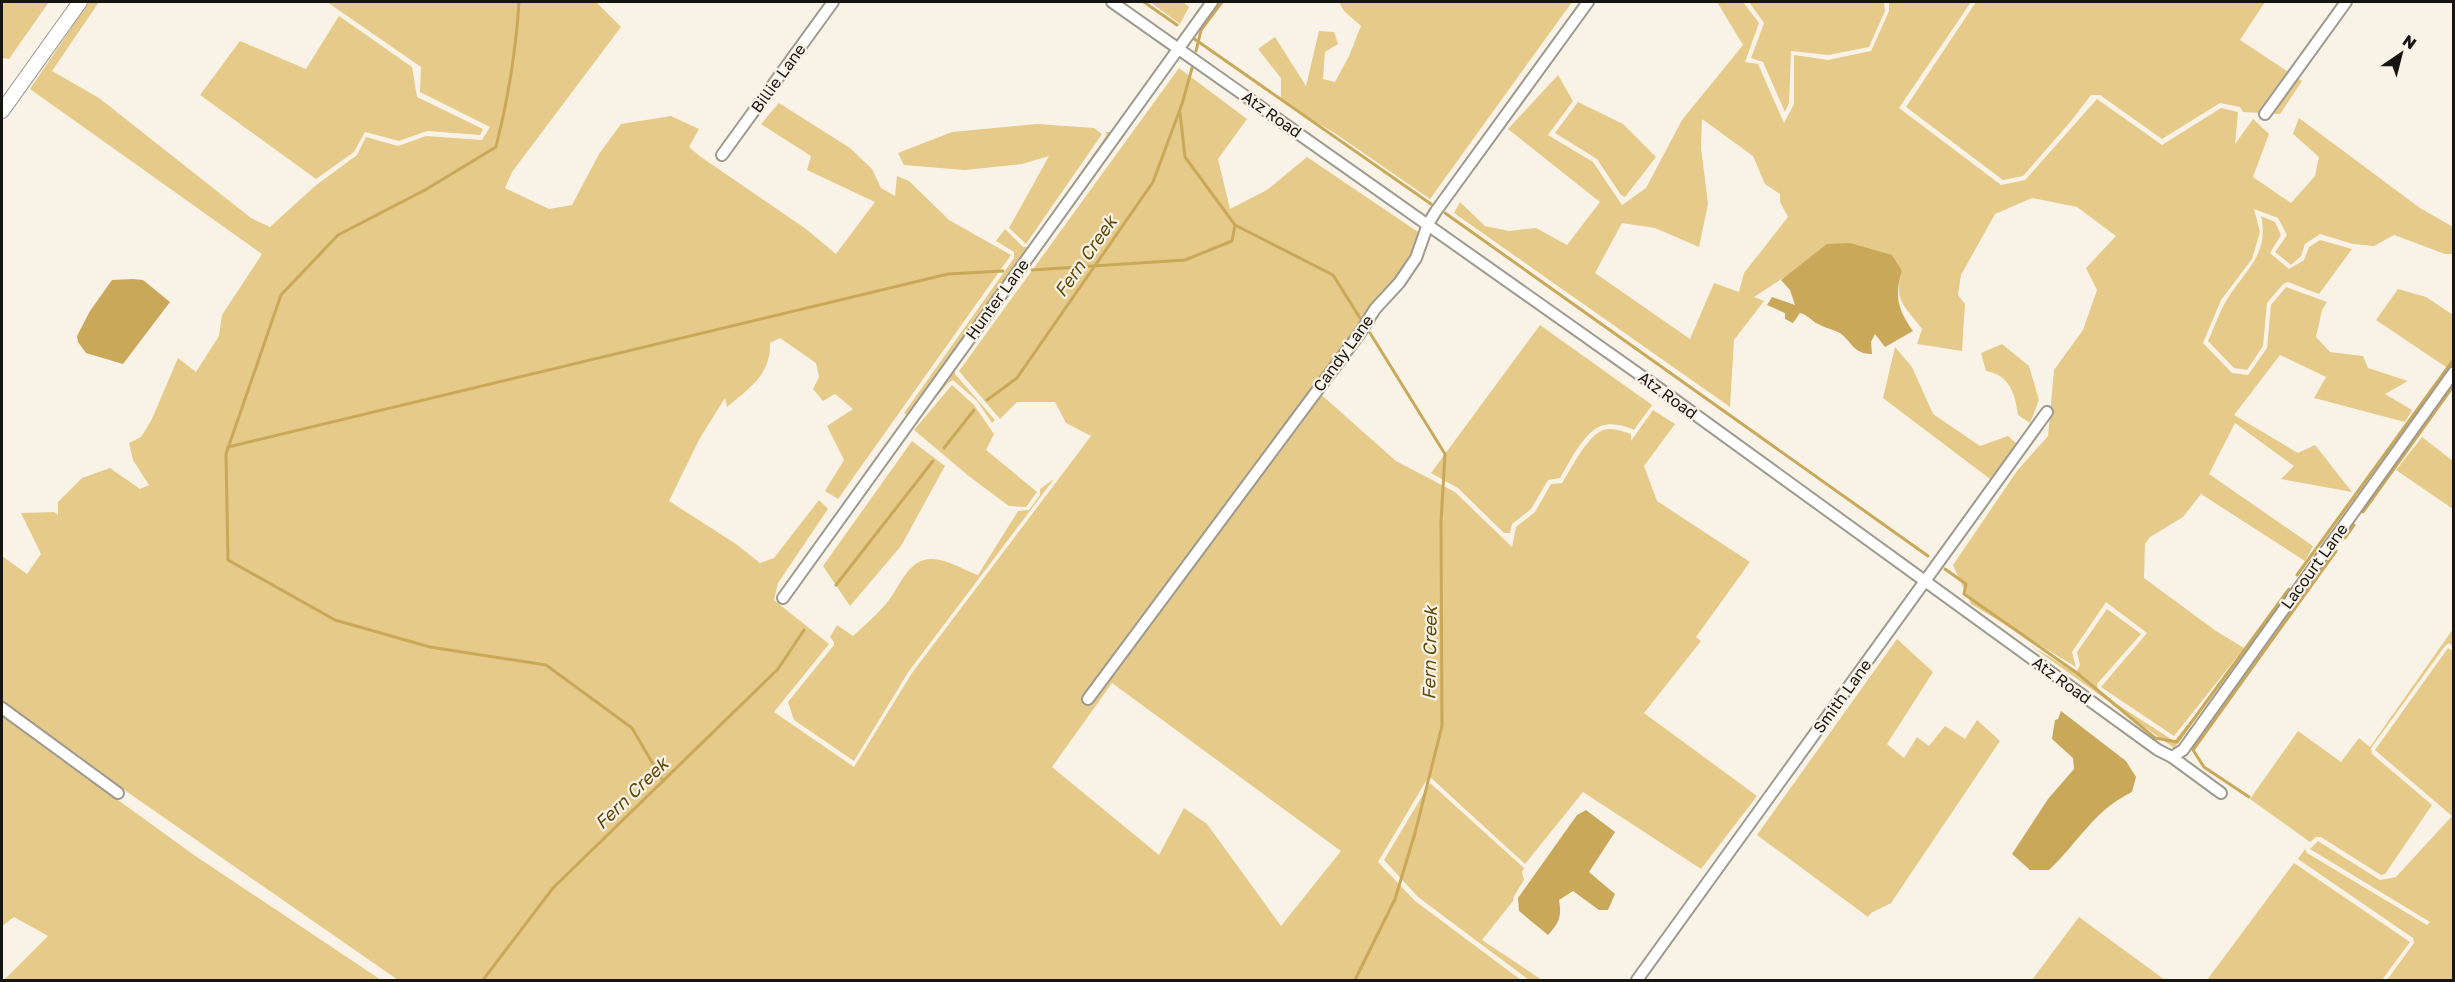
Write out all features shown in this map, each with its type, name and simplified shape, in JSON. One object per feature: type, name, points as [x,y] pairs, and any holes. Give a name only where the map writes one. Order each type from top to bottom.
[{"type":"street","points":[[2,111],[80,2]]},
{"type":"street","name":"Billie Lane","points":[[722,155],[833,2]]},
{"type":"street","name":"Atz Road","points":[[1112,2],[1428,224],[2221,793]]},
{"type":"street","name":"Hunter Lane","points":[[783,598],[1212,2]]},
{"type":"street","name":"Candy Lane","points":[[1088,699],[1360,333],[1375,309],[1399,283],[1416,258],[1428,224],[1588,2]]},
{"type":"street","points":[[2265,114],[2346,2]]},
{"type":"street","name":"Lacourt Lane","points":[[2172,757],[2183,750],[2454,372]]},
{"type":"street","name":"Smith Lane","points":[[1637,981],[2047,412]]},
{"type":"street","points":[[2,708],[118,793]]},
{"type":"shaded area","points":[[2,2],[49,2],[9,59],[2,58]]},
{"type":"shaded area","points":[[89,2],[99,2],[52,71],[99,98],[251,218],[270,227],[315,186],[357,155],[366,137],[398,146],[426,136],[482,140],[490,127],[420,92],[421,67],[327,2],[596,2],[621,27],[512,172],[505,188],[549,209],[572,205],[599,154],[621,124],[671,116],[699,129],[689,147],[806,229],[836,254],[875,202],[807,170],[811,156],[761,124],[779,103],[850,148],[872,169],[881,188],[895,196],[897,176],[909,181],[949,220],[1011,255],[838,499],[825,491],[844,460],[827,426],[853,409],[835,394],[823,401],[813,389],[819,377],[816,363],[780,338],[770,343],[767,364],[751,387],[727,407],[725,398],[700,438],[669,501],[736,544],[760,563],[774,558],[819,500],[828,509],[778,583],[774,600],[829,644],[774,712],[854,767],[912,673],[1091,436],[1066,423],[1055,402],[1017,402],[1000,419],[959,371],[1179,68],[1247,119],[1218,159],[1230,209],[1267,190],[1307,157],[1424,236],[1416,258],[1317,391],[1396,461],[1455,492],[1512,547],[1516,527],[1535,512],[1551,484],[1562,483],[1585,446],[1597,433],[1606,429],[1617,430],[1631,434],[1631,441],[1653,410],[1675,424],[1644,466],[1657,501],[1750,562],[1696,637],[1701,641],[1644,713],[1757,796],[1701,869],[1583,792],[1525,864],[1429,776],[1378,862],[1415,901],[1521,980],[398,980],[2,705],[2,556],[27,574],[41,554],[21,513],[54,512],[58,515],[58,502],[82,478],[110,468],[140,489],[149,485],[133,460],[129,443],[141,437],[151,421],[178,358],[196,372],[219,336],[222,315],[262,254],[30,89]],"holes":[[[1112,683],[1341,851],[1281,926],[1207,824],[1184,808],[1159,855],[1052,767]]]},
{"type":"shaded area","points":[[1150,2],[1183,2],[1189,7],[1180,24]]},
{"type":"shaded area","points":[[1339,2],[1572,2],[1430,199],[1336,134],[1281,101],[1281,78],[1258,49],[1275,37],[1306,86],[1319,31],[1334,32],[1338,44],[1325,52],[1323,79],[1335,82],[1361,26],[1344,11]]},
{"type":"shaded area","points":[[1717,2],[1743,2],[1759,23],[1745,62],[1758,64],[1784,123],[1794,104],[1794,55],[1828,60],[1871,51],[1889,11],[1889,2],[1971,2],[1899,108],[2001,185],[2025,180],[2097,99],[2162,145],[2221,108],[2238,112],[2235,144],[2253,119],[2269,134],[2253,177],[2291,203],[2315,176],[2319,157],[2293,134],[2299,118],[2420,208],[2453,227],[2454,254],[2445,254],[2394,235],[2374,246],[2353,244],[2320,234],[2305,244],[2301,256],[2291,265],[2275,252],[2287,235],[2278,218],[2254,209],[2260,232],[2252,259],[2221,300],[2203,343],[2232,373],[2248,375],[2267,348],[2271,305],[2286,287],[2327,302],[2322,310],[2316,337],[2330,352],[2363,356],[2368,368],[2408,381],[2385,394],[2412,410],[2405,422],[2314,398],[2326,377],[2280,355],[2234,415],[2298,453],[2315,445],[2352,492],[2281,479],[2294,466],[2235,423],[2209,474],[2313,546],[2305,561],[2201,494],[2183,517],[2150,537],[2145,544],[2144,578],[2216,631],[2244,648],[2174,736],[2101,687],[2147,633],[2106,602],[2072,652],[2076,667],[1971,604],[1953,565],[2017,471],[2048,436],[2054,370],[2083,330],[2097,290],[2086,268],[2116,236],[2077,207],[2032,198],[1995,214],[1961,275],[1958,295],[1965,304],[1962,351],[1917,344],[1922,329],[1902,303],[1899,289],[1902,271],[1795,270],[1754,297],[1764,301],[1734,340],[1730,407],[1454,213],[1460,202],[1485,226],[1509,231],[1536,228],[1567,245],[1600,202],[1508,129],[1558,75],[1573,101],[1548,135],[1593,162],[1622,205],[1646,188],[1682,120],[1743,45]],"holes":[[[1702,119],[1753,156],[1765,184],[1780,194],[1780,202],[1788,217],[1744,273],[1739,292],[1714,283],[1690,339],[1595,273],[1622,223],[1655,228],[1699,247],[1708,204],[1701,147]]]},
{"type":"shaded area","points":[[1749,2],[1884,2],[1885,11],[1869,47],[1828,55],[1791,51],[1789,103],[1785,112],[1763,62],[1751,58],[1764,23]]},
{"type":"shaded area","points":[[1976,2],[2265,2],[2240,40],[2302,81],[2280,114],[2243,112],[2240,107],[2220,103],[2162,139],[2100,95],[2091,95],[2023,176],[2003,180],[1906,107]]},
{"type":"shaded area","points":[[339,16],[412,67],[417,97],[483,129],[480,135],[427,131],[399,141],[365,132],[354,152],[316,179],[200,95],[240,41],[306,69]]},
{"type":"shaded area","points":[[1578,102],[1623,124],[1656,157],[1625,197],[1621,195],[1597,159],[1555,133]]},
{"type":"shaded area","points":[[1037,124],[1094,128],[1102,134],[1026,244],[1009,228],[1049,156],[1022,164],[965,170],[904,165],[898,153],[952,132]]},
{"type":"shaded area","points":[[1106,132],[1127,132],[955,370],[955,374],[995,420],[992,423],[977,401],[953,380],[916,421],[904,413],[1014,258],[1014,252],[996,241],[1005,229],[1023,247],[1029,247],[1106,136]]},
{"type":"shaded area","points":[[2261,216],[2275,222],[2281,235],[2270,253],[2289,269],[2304,260],[2309,247],[2320,240],[2352,249],[2319,294],[2288,282],[2283,284],[2267,303],[2263,346],[2247,370],[2234,368],[2208,341],[2225,303],[2258,253],[2262,243]]},
{"type":"shaded area","points":[[1850,243],[1892,255],[1902,271],[1898,288],[1899,302],[1913,331],[1885,347],[1875,334],[1871,342],[1872,354],[1860,352],[1843,335],[1805,315],[1800,313],[1793,323],[1785,319],[1785,313],[1767,305],[1772,297],[1795,305],[1790,290],[1781,280],[1827,244]]},
{"type":"shaded area","points":[[112,280],[143,280],[170,302],[123,364],[86,353],[78,342],[77,336],[90,311]]},
{"type":"shaded area","points":[[2398,289],[2426,297],[2453,315],[2453,363],[2449,369],[2376,320]]},
{"type":"shaded area","points":[[1540,325],[1652,405],[1634,430],[1609,424],[1595,429],[1577,449],[1560,478],[1548,480],[1531,509],[1512,524],[1510,533],[1504,533],[1458,488],[1431,473]]},
{"type":"shaded area","points":[[2002,344],[2029,366],[2039,400],[2030,423],[2018,415],[2013,393],[2006,381],[1986,371],[1981,353]]},
{"type":"shaded area","points":[[1895,347],[1912,367],[1933,414],[1980,446],[2008,436],[2018,445],[1990,479],[1883,398]]},
{"type":"shaded area","points":[[952,385],[974,405],[994,434],[986,450],[1037,492],[1026,507],[1009,506],[914,430]]},
{"type":"shaded area","points":[[2422,437],[2453,461],[2453,509],[2396,470]]},
{"type":"shaded area","points":[[912,441],[945,466],[901,546],[850,606],[823,566]]},
{"type":"shaded area","points":[[1054,479],[909,671],[854,761],[794,720],[788,702],[834,645],[830,637],[837,625],[853,636],[885,605],[905,575],[922,560],[942,560],[978,575],[1018,511],[1029,510],[1040,495],[1040,489]]},
{"type":"shaded area","points":[[2107,609],[2141,634],[2097,684],[2098,692],[2174,741],[2209,699],[2174,748],[2031,646],[2073,671],[2077,671],[2080,665],[2077,652]]},
{"type":"shaded area","points":[[2453,629],[2453,646],[2449,643],[2445,646],[2371,748],[2372,754],[2432,805],[2385,874],[2381,875],[2321,837],[2316,837],[2310,842],[2250,799],[2298,731],[2341,762],[2359,738],[2370,747]]},
{"type":"shaded area","points":[[1897,639],[1933,672],[1887,744],[1904,758],[1917,737],[1929,746],[1945,726],[1965,739],[1977,720],[2000,741],[1891,903],[1871,913],[1868,917],[1757,835]]},
{"type":"shaded area","points":[[2448,648],[2454,652],[2453,980],[2387,980],[2414,943],[2413,938],[2298,859],[2305,849],[2307,853],[2427,925],[2430,922],[2310,849],[2318,841],[2380,880],[2396,877],[2452,816],[2375,750]]},
{"type":"shaded area","points":[[2061,711],[2126,761],[2136,777],[2132,792],[2107,808],[2049,870],[2030,870],[2012,854],[2048,799],[2074,769],[2073,758],[2052,739],[2055,720],[2058,719]]},
{"type":"shaded area","points":[[2,716],[194,855],[381,980],[4,980],[48,936],[14,917],[2,926]]},
{"type":"shaded area","points":[[1430,783],[1524,868],[1522,872],[1524,880],[1513,901],[1482,940],[1542,980],[1529,980],[1418,897],[1384,860]]},
{"type":"shaded area","points":[[1586,810],[1615,832],[1589,872],[1615,894],[1608,910],[1599,910],[1573,891],[1559,900],[1559,919],[1548,935],[1519,911],[1518,898],[1577,815]]},
{"type":"shaded area","points":[[2294,863],[2410,942],[2382,980],[2207,980]]},
{"type":"shaded area","points":[[2079,917],[2165,980],[2032,980]]},
{"type":"waterway","points":[[519,2],[511,75],[496,147],[425,190],[338,235],[281,295],[226,454],[228,560],[335,620],[430,647],[546,665],[632,728],[663,781]]},
{"type":"waterway","points":[[1144,2],[1177,25]]},
{"type":"waterway","name":"Fern Creek","points":[[1196,51],[1201,30],[1222,2]]},
{"type":"waterway","points":[[1193,38],[1431,204]]},
{"type":"waterway","name":"Fern Creek","points":[[987,400],[1017,378],[1153,182],[1182,104],[1192,68]]},
{"type":"waterway","name":"Fern Creek","points":[[1180,113],[1185,157],[1235,225],[1333,275],[1360,318]]},
{"type":"waterway","points":[[1445,213],[1928,556]]},
{"type":"waterway","points":[[1032,270],[1185,260],[1232,241],[1235,225]]},
{"type":"waterway","points":[[228,447],[948,274],[1003,271]]},
{"type":"waterway","name":"Fern Creek","points":[[1355,980],[1395,899],[1415,833],[1442,726],[1441,522],[1445,454],[1370,333]]},
{"type":"waterway","points":[[2297,575],[2454,359]]},
{"type":"waterway","points":[[2363,512],[2454,385]]},
{"type":"waterway","name":"Fern Creek","points":[[944,448],[974,410]]},
{"type":"waterway","name":"Fern Creek","points":[[836,585],[933,461]]},
{"type":"waterway","points":[[2345,538],[2354,525]]},
{"type":"waterway","points":[[2249,797],[2204,767],[2193,750],[2336,551]]},
{"type":"waterway","points":[[1945,569],[1966,584],[1964,594],[2077,673],[2155,738],[2177,742],[2289,589]]},
{"type":"waterway","name":"Fern Creek","points":[[483,980],[553,888],[778,669],[804,630]]}]
